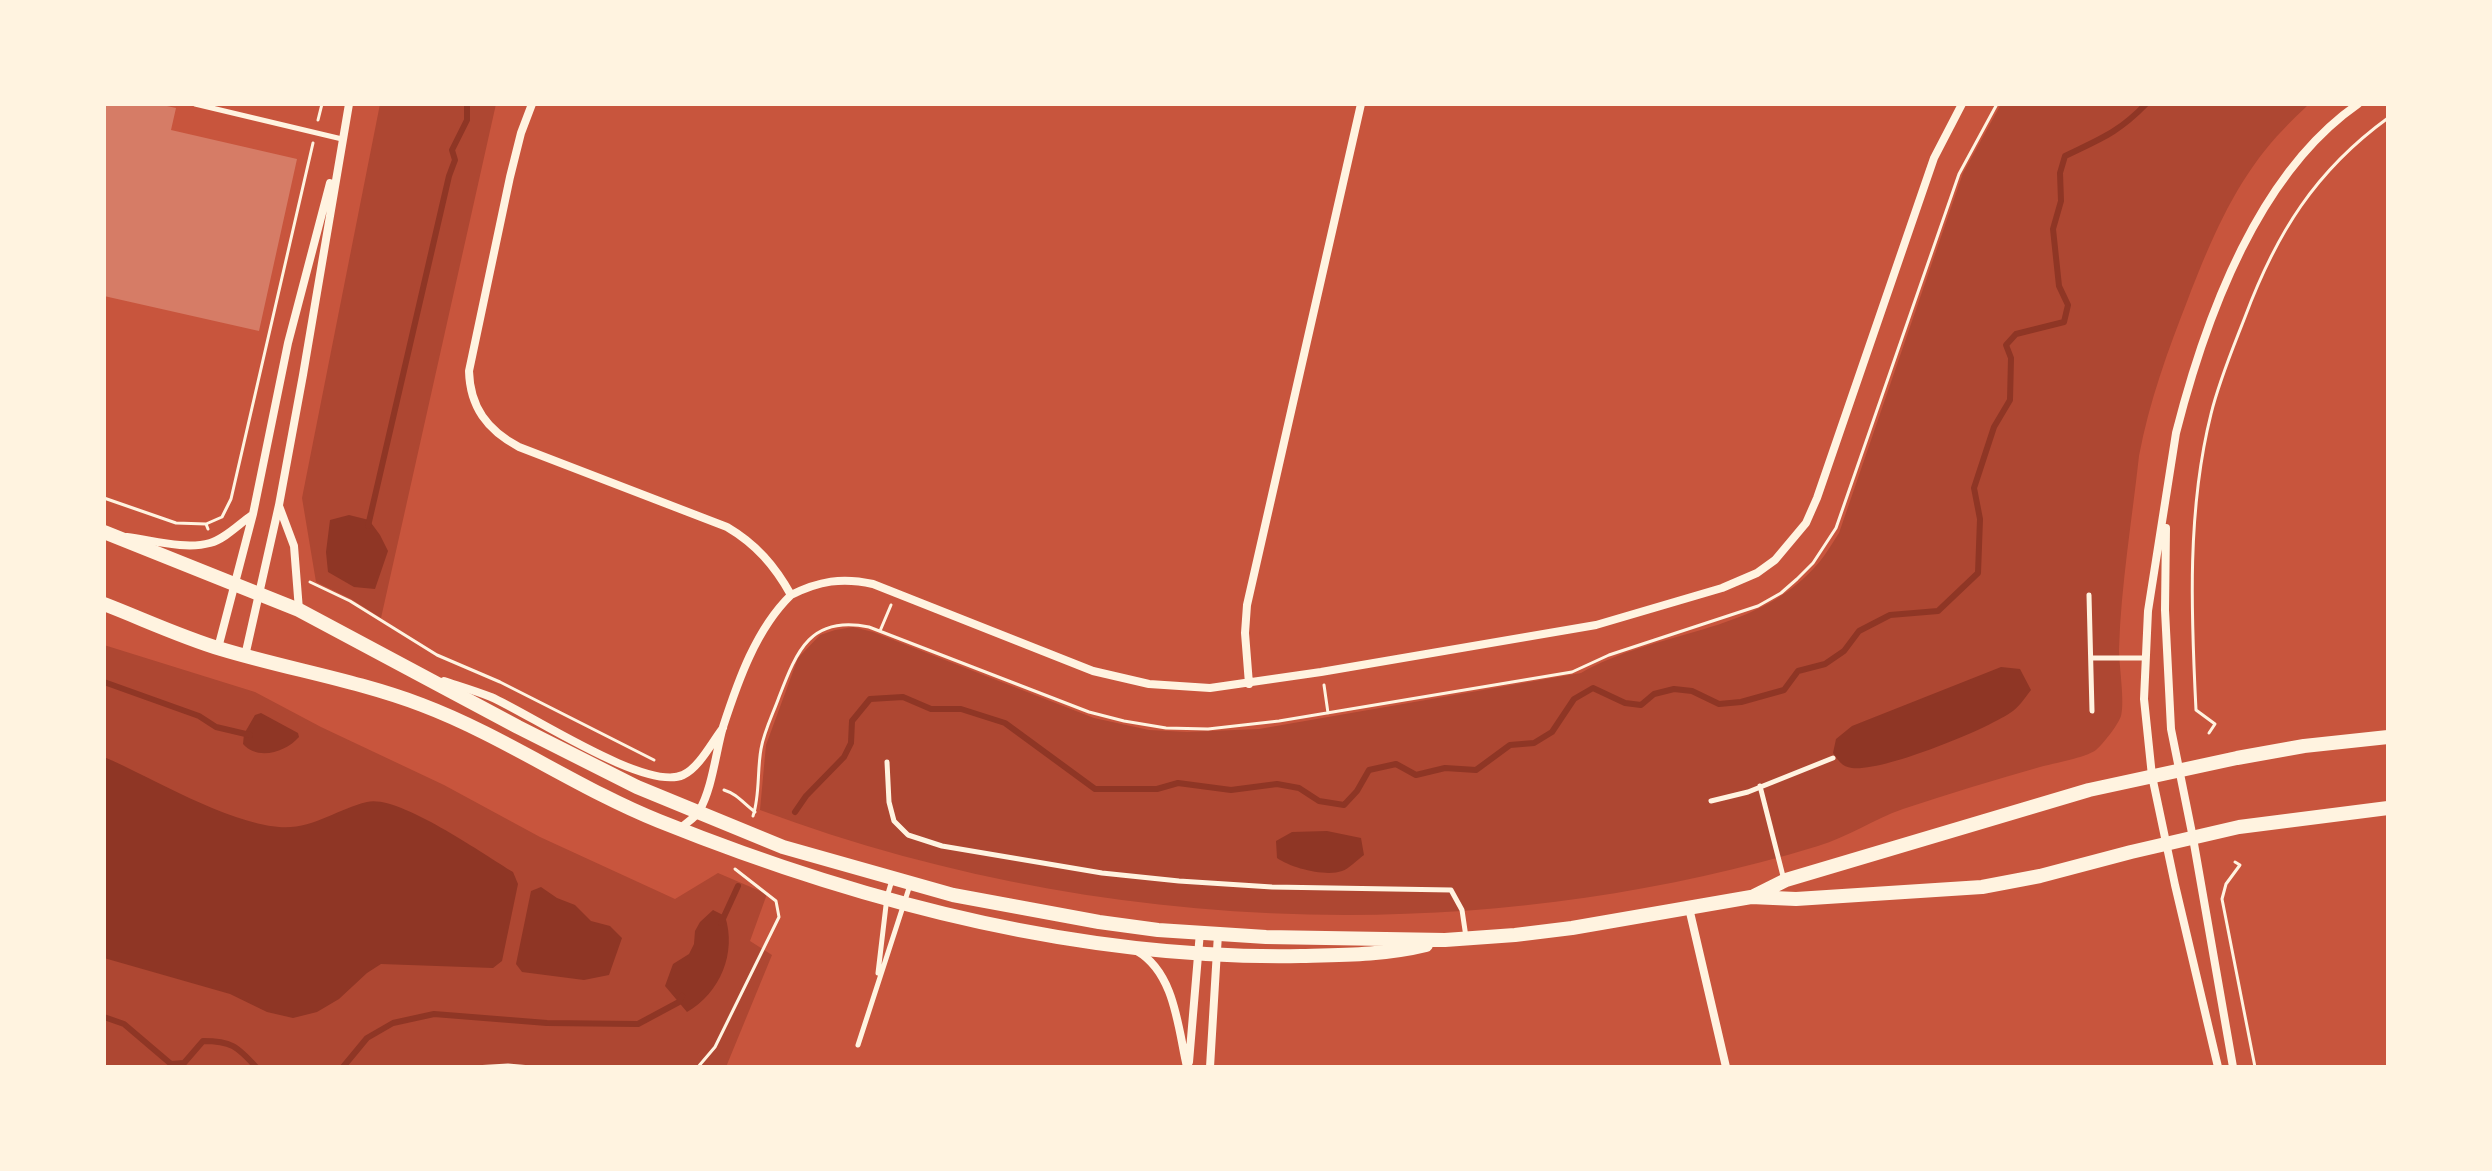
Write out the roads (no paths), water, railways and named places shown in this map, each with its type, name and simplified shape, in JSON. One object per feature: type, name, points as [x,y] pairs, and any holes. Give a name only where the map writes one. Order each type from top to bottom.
[{"type":"main road","points":[[107,534],[299,610],[637,787],[783,847],[910,884],[1099,922],[1266,937],[1445,940],[1572,928],[1751,897],[1796,899],[1982,887],[2040,876],[2239,827],[2388,808]]},
{"type":"main road","points":[[104,604],[218,648],[372,688],[421,705],[617,801],[681,828],[780,866],[887,897],[1023,929],[1127,945],[1217,954],[1339,955],[1406,950],[1445,940]]},
{"type":"main road","points":[[1751,897],[1785,881],[2045,802],[2152,776],[2304,746],[2388,737]]},
{"type":"street","points":[[245,656],[279,505],[312,330],[349,104]]},
{"type":"street","points":[[532,104],[510,177],[472,354],[469,386],[474,403],[493,430],[519,447],[727,527],[747,539],[778,572],[791,595]]},
{"type":"street","points":[[1249,684],[1245,633],[1247,605],[1361,104]]},
{"type":"street","points":[[681,828],[699,812],[723,728],[762,630],[791,595],[811,585],[832,580],[851,579],[896,593],[1093,671],[1122,679],[1184,688],[1249,684],[1622,619],[1722,588],[1757,573],[1775,560],[1806,523],[1817,498],[1934,158],[1962,104]]},
{"type":"street","points":[[2218,1067],[2152,776],[2144,699],[2148,611],[2183,405],[2218,304],[2259,216],[2298,162],[2358,104]]},
{"type":"street","points":[[218,648],[253,514],[288,343],[342,139]]},
{"type":"street","points":[[2167,499],[2167,668],[2171,729],[2233,1067]]},
{"type":"street","points":[[279,505],[294,546],[299,610]]},
{"type":"street","points":[[107,534],[191,545],[212,542],[253,514]]},
{"type":"street","points":[[423,676],[491,697],[636,770],[667,779],[686,774],[723,728]]},
{"type":"street","points":[[1689,908],[1726,1067]]},
{"type":"street","points":[[1188,1067],[1200,932]]},
{"type":"street","points":[[1210,1067],[1218,934]]},
{"type":"street","points":[[1127,945],[1149,957],[1166,984],[1188,1067]]},
{"type":"lane","points":[[195,104],[342,139]]},
{"type":"lane","points":[[2089,595],[2092,711]]},
{"type":"lane","points":[[2091,658],[2145,658]]},
{"type":"lane","points":[[1711,801],[1833,758]]},
{"type":"lane","points":[[887,762],[889,802],[894,821],[908,835],[942,846],[1102,873],[1179,881],[1272,887],[1451,890],[1462,910],[1466,938]]},
{"type":"lane","points":[[1760,786],[1785,881]]},
{"type":"lane","points":[[877,982],[892,879]]},
{"type":"lane","points":[[858,1045],[910,884]]},
{"type":"waterway","points":[[368,526],[455,160],[452,150],[467,120],[467,104]]},
{"type":"waterway","points":[[795,812],[806,796],[844,757],[851,743],[852,721],[870,699],[903,697],[931,709],[961,709],[1005,723],[1095,789],[1157,789],[1178,783],[1231,790],[1277,784],[1299,788],[1319,801],[1344,805],[1357,791],[1369,770],[1396,764],[1416,775],[1445,768],[1476,770],[1510,745],[1534,743],[1552,732],[1574,699],[1593,688],[1625,703],[1641,705],[1654,694],[1674,689],[1692,691],[1719,704],[1741,702],[1784,690],[1798,671],[1825,664],[1844,651],[1859,631],[1890,615],[1938,611],[1978,573],[1980,519],[1974,488],[1994,427],[2010,400],[2011,358],[2006,345],[2016,334],[2064,322],[2068,305],[2059,286],[2053,229],[2061,201],[2060,173],[2065,156],[2117,129],[2146,104]]},
{"type":"waterway","points":[[104,682],[199,716],[216,727],[250,735]]},
{"type":"waterway","points":[[721,923],[738,886]]},
{"type":"waterway","points":[[343,1067],[367,1038],[393,1023],[434,1014],[547,1023],[638,1024],[679,1002],[682,996]]},
{"type":"waterway","points":[[104,1017],[124,1024],[171,1064],[184,1063],[203,1041],[213,1041],[233,1046],[256,1067]]}]
